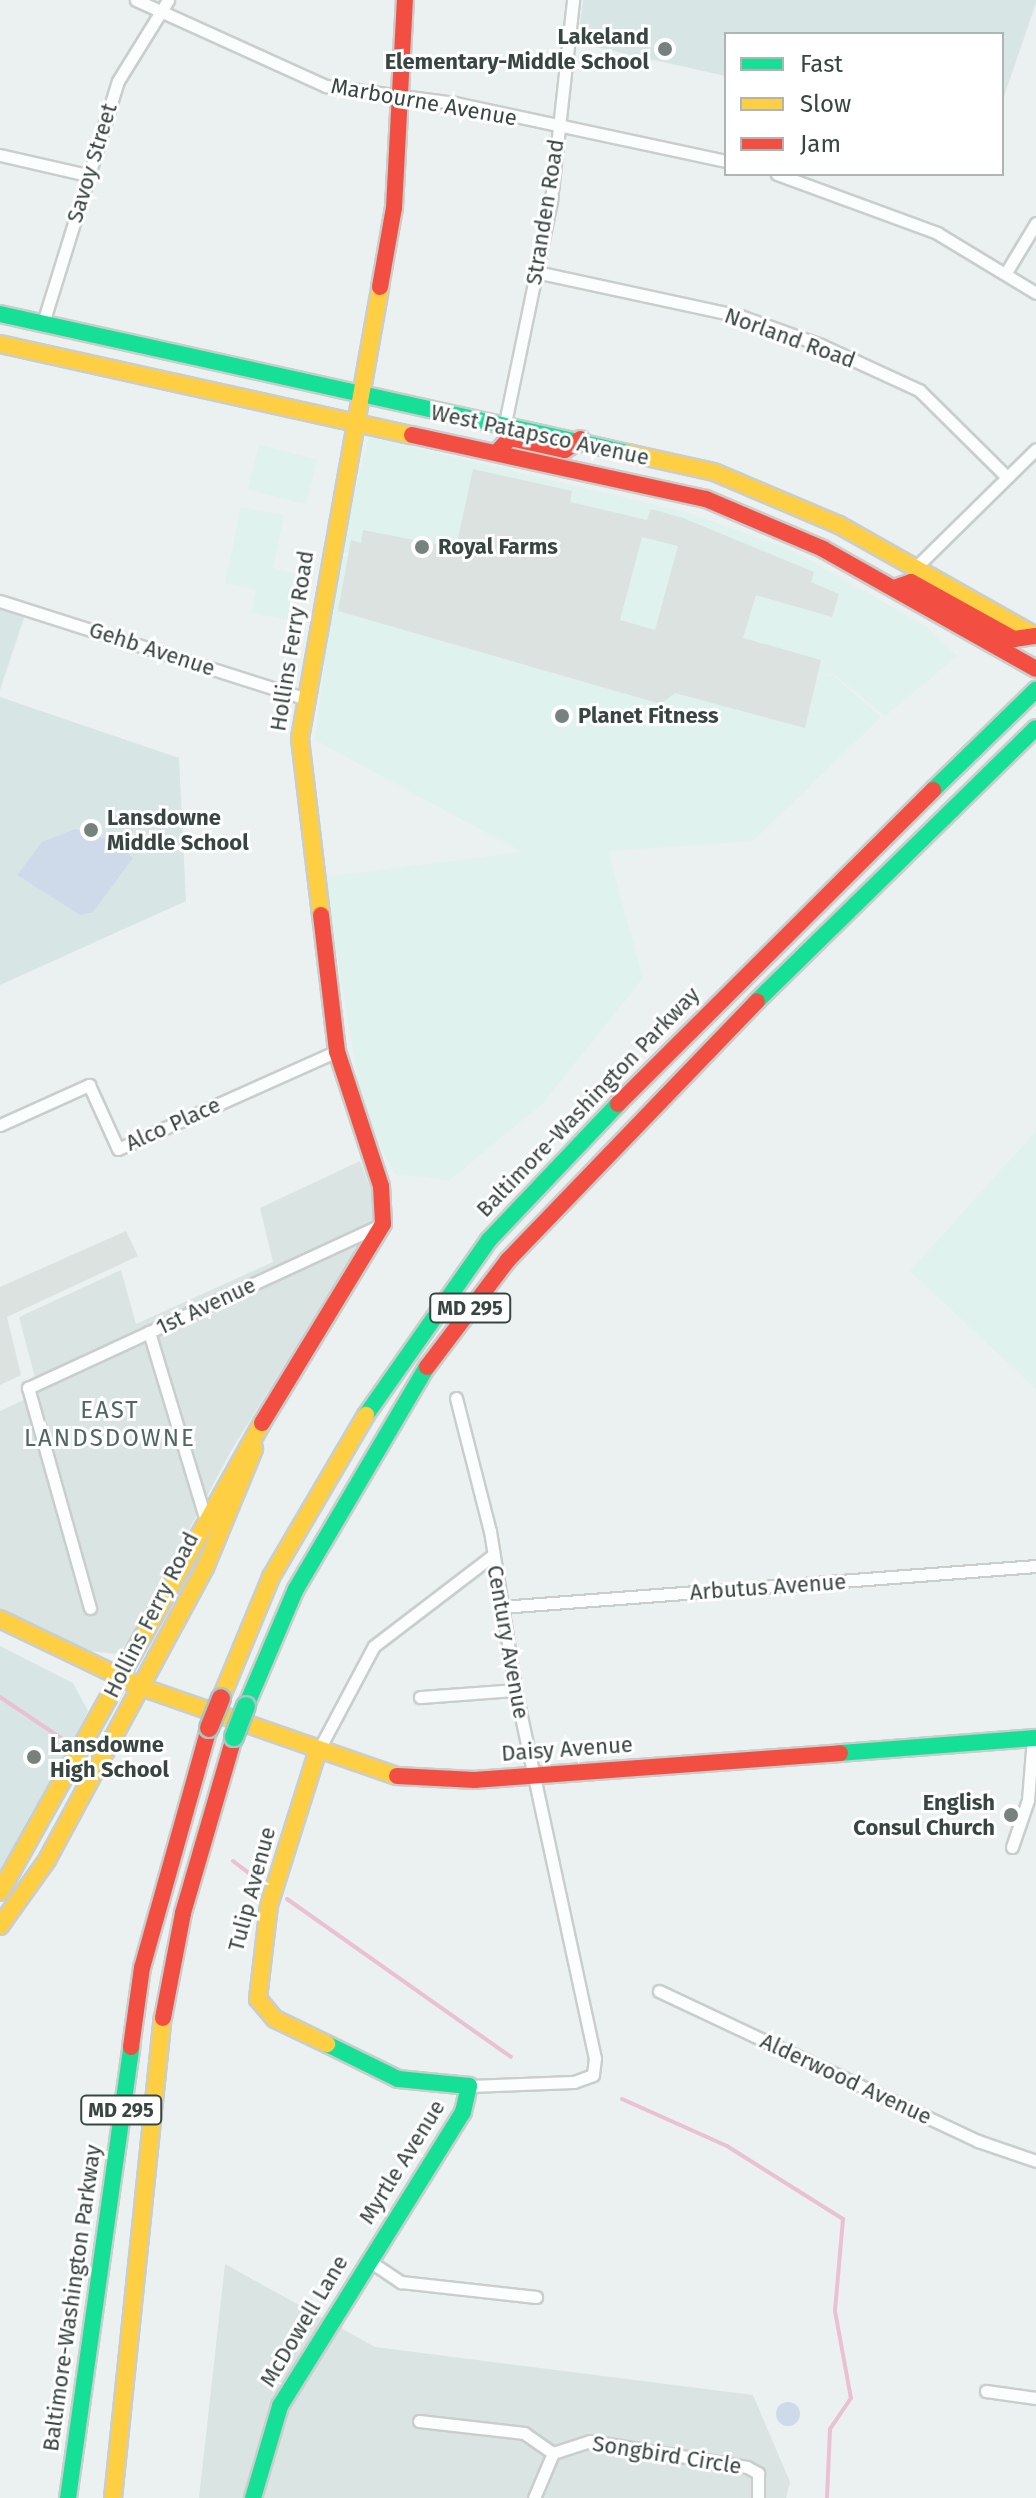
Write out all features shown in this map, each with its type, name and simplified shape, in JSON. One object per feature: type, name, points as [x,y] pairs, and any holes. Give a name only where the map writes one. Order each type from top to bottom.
[{"type":"main road","name":"Hollins Ferry Road","points":[[0,1892],[205,1517],[275,1398],[359,1273],[383,1224],[381,1186],[337,1051],[302,770],[304,698],[394,208],[405,0]]},
{"type":"main road","name":"West Patapsco Avenue","points":[[0,314],[581,439],[777,495],[1036,636]]},
{"type":"main road","name":"West Patapsco Avenue","points":[[0,344],[499,450],[706,499],[894,588],[1036,669]]},
{"type":"main road","points":[[499,450],[510,438],[565,450],[581,439]]},
{"type":"main road","points":[[894,588],[911,582],[1014,639],[1036,636]]},
{"type":"main road","name":"Baltimore-Washington Parkway","points":[[68,2498],[142,1968],[209,1728],[271,1577],[333,1462],[489,1240],[666,1052],[1036,690]]},
{"type":"main road","name":"MD 295","points":[[113,2498],[159,2040],[183,1913],[234,1737],[296,1589],[358,1475],[425,1369],[508,1260],[655,1100],[1036,728]]},
{"type":"main road","name":"Hollins Ferry Road","points":[[0,1926],[47,1860],[205,1568],[275,1398]]},
{"type":"main road","name":"Daisy Avenue","points":[[0,1619],[141,1687],[317,1753],[435,1781],[1034,1738]]},
{"type":"main road","name":"Tulip Avenue","points":[[317,1753],[269,1905],[258,1999],[275,2019],[398,2079],[469,2086]]},
{"type":"main road","name":"Myrtle Avenue","points":[[368,2260],[463,2112],[469,2086]]},
{"type":"main road","name":"McDowell Lane","points":[[253,2498],[280,2406],[368,2260]]},
{"type":"street","name":"Marbourne Avenue","points":[[136,0],[326,86],[401,96],[724,161]]},
{"type":"street","name":"Savoy Street","points":[[43,323],[118,81],[168,0]]},
{"type":"street","name":"Stranden Road","points":[[505,423],[536,272],[573,0]]},
{"type":"street","points":[[0,155],[87,175]]},
{"type":"street","points":[[783,176],[892,213],[1007,271],[1036,293]]},
{"type":"street","points":[[1007,271],[1036,223]]},
{"type":"street","name":"Norland Road","points":[[536,272],[740,316],[821,345],[919,390],[1007,477]]},
{"type":"street","points":[[914,569],[1036,449]]},
{"type":"street","name":"Gehb Avenue","points":[[0,601],[304,698]]},
{"type":"street","name":"Alco Place","points":[[0,1125],[89,1085],[118,1149],[337,1051]]},
{"type":"street","name":"1st Avenue","points":[[90,1608],[28,1388],[383,1224]]},
{"type":"street","points":[[149,1332],[205,1517]]},
{"type":"street","name":"Century Avenue","points":[[456,1398],[493,1555],[515,1690],[593,2075]]},
{"type":"street","name":"Tulip Avenue","points":[[317,1753],[374,1646],[493,1555]]},
{"type":"street","name":"Arbutus Avenue","points":[[501,1607],[1036,1566]]},
{"type":"street","points":[[420,1697],[515,1690]]},
{"type":"street","points":[[1012,1847],[1026,1812],[1034,1738]]},
{"type":"street","name":"Alderwood Avenue","points":[[659,1991],[978,2141],[1036,2161]]},
{"type":"street","name":"Tulip Avenue","points":[[469,2086],[593,2075]]},
{"type":"street","points":[[368,2260],[421,2286],[536,2297]]},
{"type":"street","points":[[986,2391],[1036,2398]]},
{"type":"street","points":[[419,2421],[524,2433],[553,2453],[534,2498]]},
{"type":"street","name":"Songbird Circle","points":[[553,2453],[590,2441],[747,2467],[758,2473],[758,2498]]},
{"type":"shaded area","name":"Lakeland Elementary-Middle School","points":[[583,0],[1036,0],[1004,96],[1004,32],[724,32],[724,76],[577,43]]},
{"type":"shaded area","points":[[369,437],[686,512],[792,550],[927,627],[957,656],[885,716],[836,676],[748,655],[835,677],[881,717],[753,841],[608,851],[643,978],[543,1103],[450,1180],[394,1174],[363,1110],[324,877],[522,852],[315,740],[338,554],[692,642],[339,551]]},
{"type":"shaded area","points":[[259,445],[317,460],[306,504],[248,490]]},
{"type":"shaded area","points":[[473,469],[572,491],[570,502],[647,520],[651,509],[683,518],[814,572],[811,582],[839,594],[832,617],[756,595],[743,638],[821,660],[805,728],[675,693],[661,704],[338,611],[351,540],[361,543],[363,530],[456,548]],"holes":[[[642,537],[678,546],[655,630],[620,620]]]},
{"type":"shaded area","points":[[241,507],[284,515],[273,568],[293,573],[291,621],[251,612],[256,590],[225,583]]},
{"type":"shaded area","points":[[0,608],[25,615],[0,690]]},
{"type":"shaded area","name":"Lansdowne Middle School","points":[[0,697],[179,758],[186,901],[0,985]]},
{"type":"shaded area","points":[[75,829],[114,841],[133,858],[93,912],[80,915],[17,875],[42,842]]},
{"type":"shaded area","points":[[1036,1131],[1036,1389],[910,1271]]},
{"type":"shaded area","points":[[360,1161],[376,1203],[373,1221],[231,1451],[129,1642],[115,1654],[84,1650],[0,1609],[0,1411],[39,1393],[19,1317],[121,1270],[136,1324],[273,1262],[260,1208]]},
{"type":"shaded area","points":[[126,1231],[138,1256],[7,1317],[21,1375],[0,1385],[0,1287]]},
{"type":"shaded area","name":"Lansdowne High School","points":[[0,1646],[73,1683],[88,1711],[0,1881]]},
{"type":"shaded area","points":[[225,2264],[375,2347],[753,2395],[790,2482],[786,2498],[199,2498]]},
{"type":"shaded area","points":[[788,2402],[796,2406],[800,2414],[796,2422],[788,2426],[780,2422],[776,2414],[780,2406]]},
{"type":"waterway","points":[[0,1697],[61,1738]]},
{"type":"waterway","points":[[233,1861],[257,1879]]},
{"type":"waterway","points":[[287,1899],[511,2057]]},
{"type":"waterway","points":[[622,2099],[727,2146],[843,2219],[835,2311],[851,2398],[830,2429],[827,2498]]},
{"type":"traffic: fast","points":[[0,314],[628,453]]},
{"type":"traffic: fast","points":[[933,790],[1036,690]]},
{"type":"traffic: fast","points":[[757,1001],[1036,728]]},
{"type":"traffic: fast","points":[[366,1415],[489,1240],[618,1104]]},
{"type":"traffic: fast","points":[[246,1706],[296,1589],[427,1367]]},
{"type":"traffic: fast","points":[[234,1737],[246,1706]]},
{"type":"traffic: fast","points":[[840,1753],[1036,1738]]},
{"type":"traffic: fast","points":[[253,2498],[280,2406],[463,2112],[469,2086],[398,2079],[327,2044]]},
{"type":"traffic: fast","points":[[68,2498],[131,2047]]},
{"type":"traffic: slow","points":[[321,915],[300,738],[380,287]]},
{"type":"traffic: slow","points":[[0,344],[412,435]]},
{"type":"traffic: slow","points":[[628,453],[714,472],[839,525],[1036,636]]},
{"type":"traffic: slow","points":[[221,1698],[271,1577],[366,1415]]},
{"type":"traffic: slow","points":[[0,1892],[262,1423]]},
{"type":"traffic: slow","points":[[0,1926],[47,1860],[205,1568],[254,1449]]},
{"type":"traffic: slow","points":[[0,1619],[141,1687],[397,1776]]},
{"type":"traffic: slow","points":[[317,1753],[269,1905],[258,1999],[275,2019],[327,2044]]},
{"type":"traffic: slow","points":[[113,2498],[163,2018]]},
{"type":"traffic: jam","points":[[380,287],[394,208],[405,0]]},
{"type":"traffic: jam","points":[[412,435],[706,499],[823,549],[1036,669]]},
{"type":"traffic: jam","points":[[499,450],[510,438],[565,450],[581,439]]},
{"type":"traffic: jam","points":[[894,588],[911,582],[1014,639],[1036,636]]},
{"type":"traffic: jam","points":[[618,1104],[933,790]]},
{"type":"traffic: jam","points":[[262,1423],[383,1224],[381,1186],[337,1051],[321,915]]},
{"type":"traffic: jam","points":[[427,1367],[508,1260],[757,1001]]},
{"type":"traffic: jam","points":[[209,1728],[221,1698]]},
{"type":"traffic: jam","points":[[131,2047],[142,1968],[209,1728]]},
{"type":"traffic: jam","points":[[163,2018],[183,1913],[234,1737]]},
{"type":"traffic: jam","points":[[397,1776],[475,1780],[840,1753]]},
{"type":"place","name":"Lakeland Elementary-Middle School","points":[[665,49]]},
{"type":"place","name":"Royal Farms","points":[[422,547]]},
{"type":"place","name":"Planet Fitness","points":[[562,716]]},
{"type":"place","name":"Lansdowne Middle School","points":[[91,830]]},
{"type":"place","name":"Lansdowne High School","points":[[34,1757]]},
{"type":"place","name":"English Consul Church","points":[[1011,1815]]},
{"type":"district","name":"EAST LANDSDOWNE","points":[[110,1425]]}]
